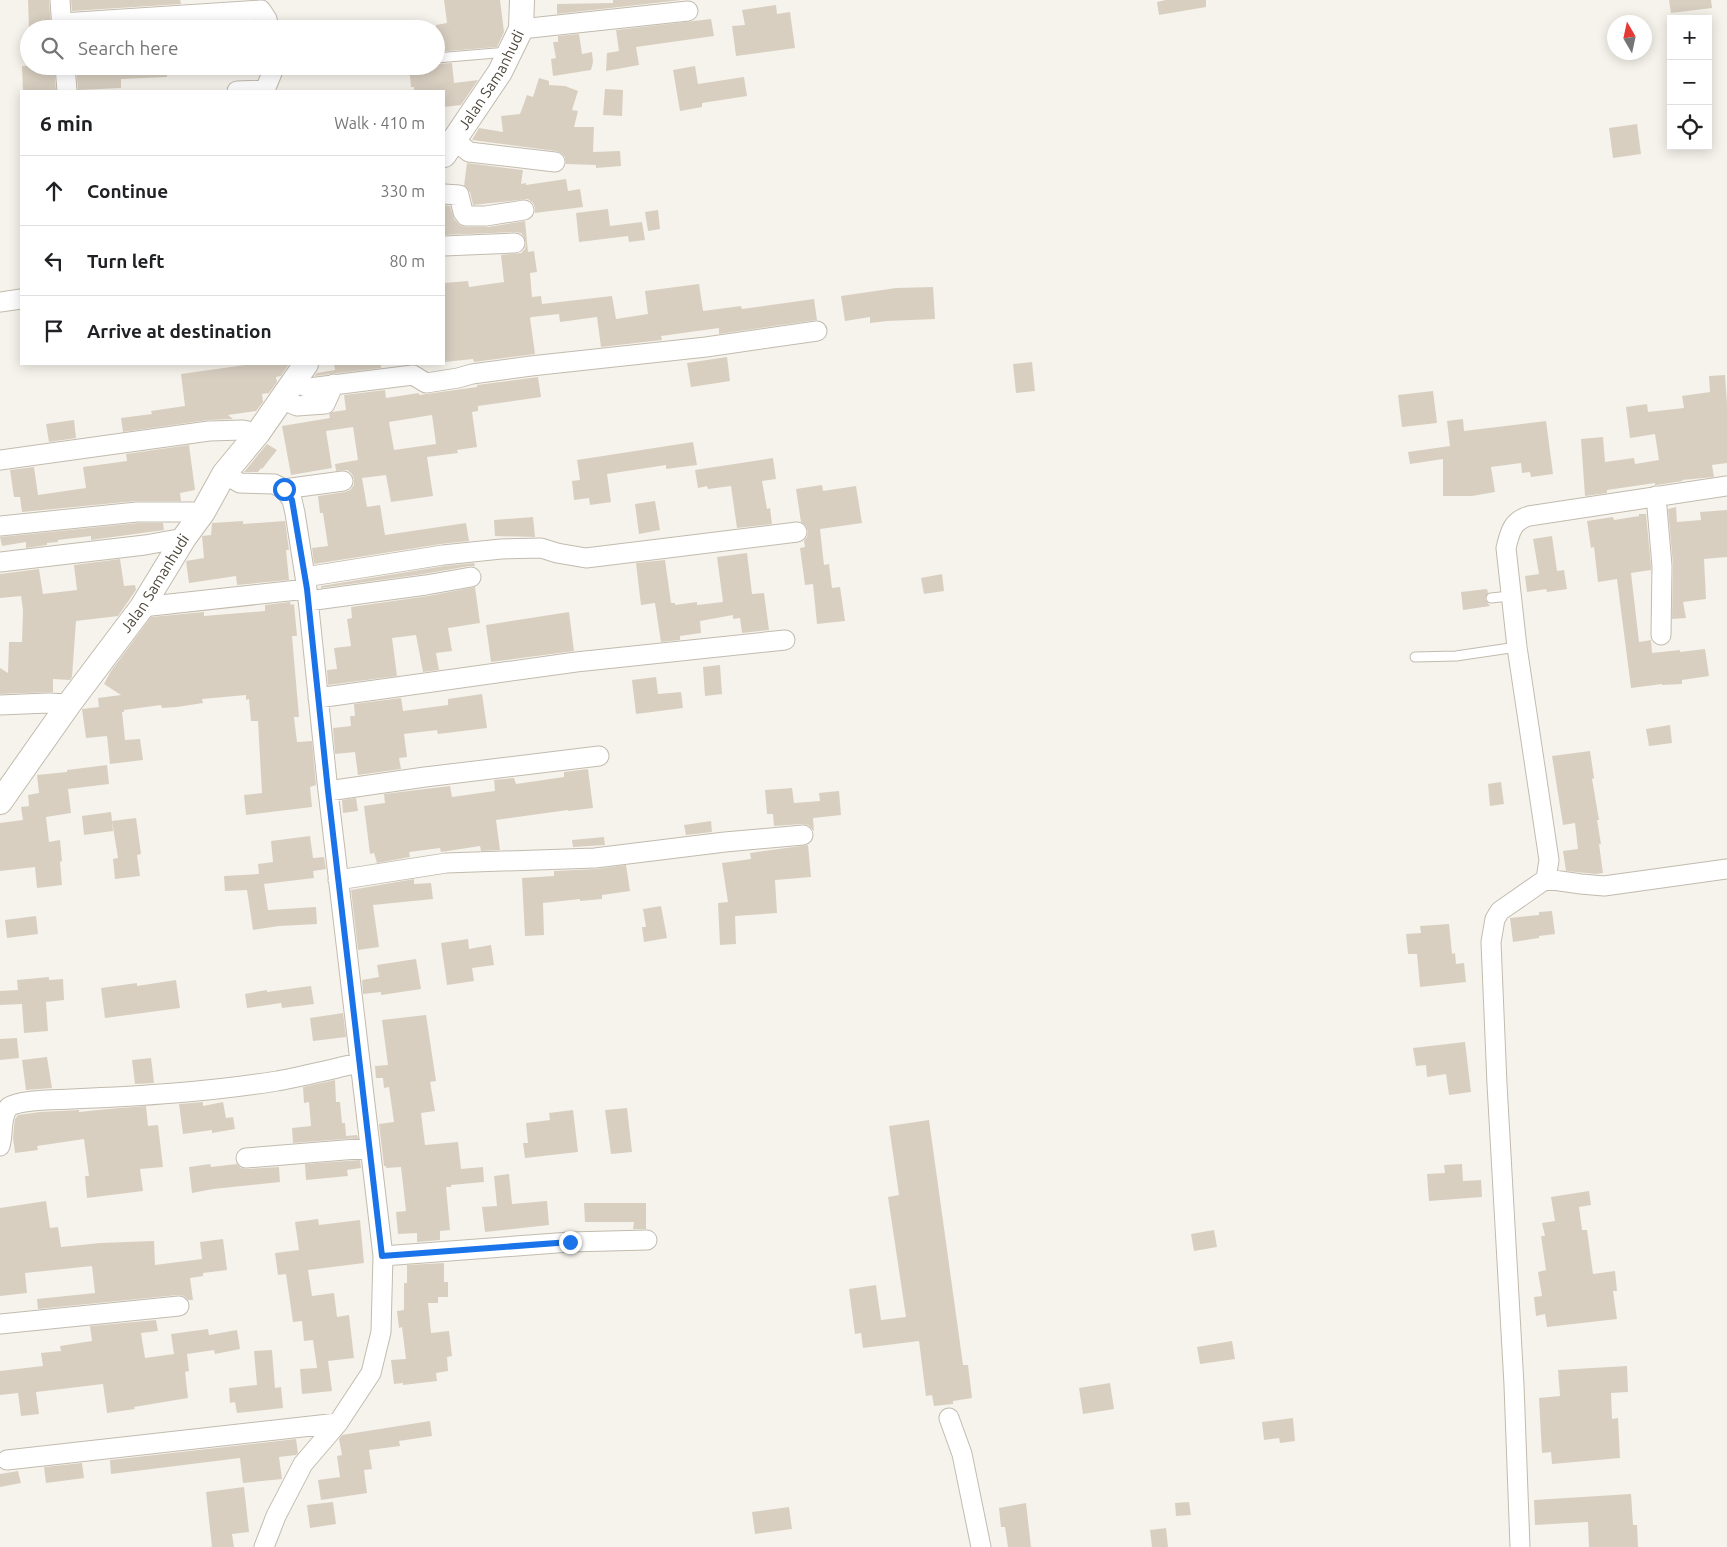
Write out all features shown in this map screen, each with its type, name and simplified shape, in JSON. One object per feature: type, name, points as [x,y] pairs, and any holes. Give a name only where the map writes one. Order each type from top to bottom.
[{"type":"street","points":[[60,0],[62,20]]},
{"type":"street","name":"Jalan Samanhudi","points":[[447,145],[500,72],[511,51],[521,29],[522,0]]},
{"type":"street","points":[[137,20],[261,10],[267,20]]},
{"type":"street","points":[[521,29],[688,11]]},
{"type":"street","points":[[66,75],[67,90]]},
{"type":"street","points":[[265,90],[271,75]]},
{"type":"street","points":[[447,145],[469,152],[556,162]]},
{"type":"street","points":[[445,194],[459,195],[463,212],[466,216],[486,216],[524,210]]},
{"type":"street","points":[[445,250],[515,243]]},
{"type":"street","points":[[0,302],[20,299]]},
{"type":"street","points":[[294,382],[309,388],[413,375],[426,383],[472,374],[531,366],[817,331]]},
{"type":"street","name":"Jalan Samanhudi","points":[[0,802],[69,704],[142,607],[184,538],[203,512],[224,474],[258,433],[294,382]]},
{"type":"street","points":[[0,460],[209,431],[243,430],[258,433]]},
{"type":"street","points":[[224,474],[240,483],[274,484],[284,489],[292,500],[307,589],[338,880],[382,1256],[381,1332],[371,1373],[338,1423],[303,1464],[276,1516],[264,1547]]},
{"type":"street","points":[[284,489],[343,481]]},
{"type":"street","points":[[1546,879],[1549,860],[1510,596],[1506,548],[1510,533],[1521,518],[1727,486]]},
{"type":"street","points":[[1656,496],[1662,566],[1661,635]]},
{"type":"street","points":[[0,526],[137,512],[203,512]]},
{"type":"street","points":[[307,589],[469,552],[534,547],[586,558],[797,532]]},
{"type":"street","points":[[0,562],[145,545],[184,538]]},
{"type":"street","points":[[142,607],[307,589],[426,585],[472,577]]},
{"type":"street","points":[[318,698],[576,662],[785,640]]},
{"type":"street","points":[[0,705],[69,704]]},
{"type":"street","points":[[328,791],[599,756]]},
{"type":"street","points":[[338,880],[446,864],[595,858],[725,842],[804,835]]},
{"type":"street","points":[[1520,1547],[1514,1385],[1496,1084],[1491,942],[1495,919],[1500,910],[1546,879],[1604,886],[1727,868]]},
{"type":"street","points":[[0,1146],[3,1113],[13,1104],[166,1094],[277,1081],[359,1063]]},
{"type":"street","points":[[246,1158],[369,1148]]},
{"type":"street","points":[[382,1256],[570,1242],[647,1240]]},
{"type":"street","points":[[0,1324],[179,1306]]},
{"type":"street","points":[[949,1418],[962,1454],[981,1547]]},
{"type":"street","points":[[7,1460],[338,1423]]},
{"type":"lane","points":[[445,57],[511,51]]},
{"type":"lane","points":[[1491,598],[1510,596]]},
{"type":"lane","points":[[1415,657],[1456,656],[1517,647]]},
{"type":"building","points":[[28,0],[49,0],[50,20],[29,20]]},
{"type":"building","points":[[71,0],[180,0],[181,4],[72,11]]},
{"type":"building","points":[[444,0],[500,0],[504,32],[497,47],[445,51],[445,23],[447,23]]},
{"type":"building","points":[[613,0],[682,0],[557,14],[557,4],[613,3]]},
{"type":"building","points":[[1166,0],[1206,0],[1206,7],[1159,15],[1157,2]]},
{"type":"building","points":[[1669,0],[1711,0],[1712,8],[1671,13]]},
{"type":"building","points":[[776,5],[777,14],[790,12],[795,48],[736,56],[732,26],[745,25],[742,10]]},
{"type":"building","points":[[711,19],[714,36],[636,47],[639,65],[606,71],[607,53],[619,51],[616,30]]},
{"type":"building","points":[[579,34],[582,54],[592,52],[593,62],[591,70],[553,76],[551,59],[556,58],[553,42],[558,42],[558,36]]},
{"type":"building","points":[[445,63],[452,63],[454,83],[478,80],[461,105],[445,107],[445,90],[414,90],[414,87],[411,87],[410,75],[445,75]]},
{"type":"building","points":[[695,66],[698,84],[744,77],[747,96],[702,103],[702,107],[680,111],[673,70]]},
{"type":"building","points":[[22,75],[55,75],[56,90],[23,90]]},
{"type":"building","points":[[77,75],[167,75],[167,77],[121,79],[121,88],[78,90]]},
{"type":"building","points":[[539,78],[549,81],[549,85],[565,86],[578,91],[572,110],[578,111],[574,127],[594,127],[593,152],[620,151],[621,166],[596,168],[596,165],[566,164],[565,157],[556,151],[472,140],[479,128],[503,132],[501,116],[520,114],[527,95],[533,97]]},
{"type":"building","points":[[605,89],[623,90],[622,116],[603,115]]},
{"type":"building","points":[[1637,124],[1641,154],[1613,158],[1609,128]]},
{"type":"building","points":[[467,163],[523,170],[521,184],[526,183],[526,185],[566,179],[568,191],[580,189],[583,207],[535,213],[533,203],[528,199],[473,205],[470,192],[464,186]]},
{"type":"building","points":[[445,205],[450,206],[454,219],[461,226],[466,227],[488,227],[525,221],[528,252],[534,251],[537,272],[530,273],[532,297],[541,296],[542,304],[612,296],[616,319],[648,314],[645,291],[699,284],[703,311],[741,306],[742,309],[814,299],[817,320],[719,334],[719,328],[661,336],[662,340],[601,347],[597,317],[560,322],[559,314],[532,317],[530,318],[535,354],[474,362],[473,359],[445,362],[445,283],[468,281],[469,287],[504,282],[501,255],[521,253],[525,249],[524,237],[521,233],[445,235]]},
{"type":"building","points":[[608,209],[610,226],[642,222],[645,240],[629,242],[628,236],[579,242],[576,213]]},
{"type":"building","points":[[658,210],[660,229],[648,231],[645,212]]},
{"type":"building","points":[[933,287],[935,319],[870,323],[870,317],[845,321],[841,296],[896,288]]},
{"type":"building","points":[[727,357],[730,381],[691,387],[687,363]]},
{"type":"building","points":[[1032,362],[1035,391],[1016,393],[1013,364]]},
{"type":"building","points":[[245,365],[288,365],[281,376],[276,377],[277,382],[269,393],[262,394],[263,402],[256,411],[228,415],[233,419],[208,420],[123,432],[121,418],[152,414],[151,411],[185,406],[181,374]]},
{"type":"building","points":[[334,365],[381,365],[381,368],[314,376],[317,373],[335,370]]},
{"type":"building","points":[[1725,375],[1727,463],[1712,465],[1714,477],[1607,490],[1607,493],[1585,496],[1581,439],[1603,437],[1605,462],[1634,458],[1635,464],[1659,460],[1655,434],[1630,438],[1626,407],[1647,404],[1648,412],[1684,408],[1682,396],[1710,392],[1709,376]]},
{"type":"building","points":[[538,377],[541,397],[478,406],[478,411],[472,412],[477,447],[457,450],[458,453],[427,457],[433,496],[391,502],[386,475],[362,478],[367,507],[380,505],[385,535],[466,523],[469,541],[314,564],[312,548],[328,546],[323,513],[320,513],[318,496],[345,492],[354,485],[352,474],[347,470],[336,471],[335,464],[358,460],[353,427],[326,431],[332,468],[291,475],[282,426],[330,418],[329,414],[332,412],[346,410],[344,395],[385,390],[386,398],[477,387],[477,385]],"holes":[[[432,415],[436,444],[394,450],[389,422]]]},
{"type":"building","points":[[1433,391],[1437,423],[1402,427],[1398,395]]},
{"type":"building","points":[[1463,419],[1464,431],[1546,421],[1553,474],[1531,477],[1530,472],[1522,473],[1521,463],[1491,467],[1495,492],[1472,496],[1443,496],[1443,459],[1410,464],[1408,452],[1450,446],[1447,421]]},
{"type":"building","points":[[74,420],[76,438],[49,442],[46,424]]},
{"type":"building","points":[[693,442],[697,465],[666,469],[666,465],[607,474],[611,502],[590,505],[589,498],[574,500],[572,481],[580,480],[577,460]]},
{"type":"building","points":[[267,444],[277,450],[262,469],[258,472],[244,472]]},
{"type":"building","points":[[189,445],[195,490],[180,493],[181,501],[136,501],[22,512],[20,497],[14,497],[10,470],[34,467],[38,495],[86,488],[83,467],[127,461],[126,454]]},
{"type":"building","points":[[773,458],[776,479],[762,481],[767,509],[770,508],[772,524],[737,528],[731,486],[708,489],[707,486],[698,488],[695,470]]},
{"type":"building","points":[[822,485],[823,491],[856,486],[862,523],[820,529],[824,565],[829,564],[832,588],[840,587],[845,621],[817,624],[813,584],[805,585],[800,548],[805,547],[804,541],[808,531],[801,522],[796,489]]},
{"type":"building","points":[[655,501],[660,530],[639,534],[635,504]]},
{"type":"building","points":[[1676,507],[1677,522],[1701,520],[1700,512],[1727,510],[1727,557],[1704,559],[1706,599],[1683,602],[1686,618],[1672,619],[1673,565],[1668,509]]},
{"type":"building","points":[[1639,514],[1646,514],[1651,570],[1631,573],[1639,642],[1651,640],[1652,653],[1705,649],[1709,676],[1682,680],[1682,684],[1662,684],[1631,688],[1617,579],[1598,582],[1594,547],[1591,548],[1587,521],[1613,517],[1614,520],[1639,516]]},
{"type":"building","points":[[533,517],[535,537],[495,536],[494,520]]},
{"type":"building","points":[[243,521],[243,524],[285,521],[289,550],[286,550],[289,580],[237,585],[236,576],[189,583],[186,561],[204,558],[202,536],[211,535],[212,523]]},
{"type":"building","points":[[138,523],[163,523],[164,530],[91,540],[91,536],[58,540],[58,542],[47,543],[47,545],[26,548],[26,542],[2,546],[0,537]]},
{"type":"building","points":[[1552,536],[1557,571],[1564,570],[1567,589],[1547,592],[1546,589],[1527,592],[1525,576],[1539,574],[1533,539]]},
{"type":"building","points":[[747,553],[752,594],[764,593],[769,630],[742,633],[740,618],[733,619],[733,615],[700,621],[701,633],[680,636],[680,640],[661,642],[655,603],[641,605],[636,563],[665,560],[671,603],[675,603],[675,605],[697,602],[697,605],[723,602],[717,557]]},
{"type":"building","points":[[120,559],[124,586],[135,585],[136,590],[118,616],[76,621],[72,677],[70,680],[53,679],[53,692],[0,694],[0,668],[8,673],[9,642],[22,642],[23,610],[21,596],[0,598],[0,574],[39,569],[43,594],[77,590],[74,565]]},
{"type":"building","points":[[474,563],[475,566],[321,588],[321,586]]},
{"type":"building","points":[[942,574],[944,591],[924,594],[921,578]]},
{"type":"building","points":[[475,587],[480,623],[448,628],[452,651],[436,653],[439,670],[423,672],[416,635],[392,638],[397,676],[328,685],[327,670],[337,669],[334,648],[351,646],[347,619],[352,618],[351,607]]},
{"type":"building","points":[[1487,589],[1488,593],[1485,599],[1490,606],[1463,610],[1461,592]]},
{"type":"building","points":[[290,602],[291,605],[294,604],[297,636],[292,636],[299,717],[294,717],[297,742],[312,741],[316,785],[310,787],[312,807],[246,815],[244,795],[262,793],[258,721],[251,721],[249,699],[246,700],[246,695],[202,699],[203,703],[177,707],[162,708],[161,705],[124,710],[122,712],[125,740],[140,739],[143,760],[110,764],[107,736],[86,738],[82,709],[99,707],[98,698],[121,695],[104,684],[111,671],[151,617],[204,612],[204,616],[265,611],[265,605]]},
{"type":"building","points":[[569,612],[574,651],[491,662],[486,625]]},
{"type":"building","points":[[720,665],[722,694],[705,696],[703,667]]},
{"type":"building","points":[[656,677],[658,694],[681,692],[683,708],[636,714],[632,680]]},
{"type":"building","points":[[482,694],[487,728],[438,734],[437,730],[404,734],[407,757],[399,758],[401,769],[358,775],[355,752],[335,754],[333,728],[351,726],[350,716],[355,716],[354,704],[401,698],[403,711],[448,705],[448,699]]},
{"type":"building","points":[[1670,725],[1672,743],[1649,746],[1646,729]]},
{"type":"building","points":[[1590,751],[1594,778],[1592,779],[1599,820],[1597,820],[1603,873],[1596,874],[1566,871],[1563,851],[1578,849],[1575,823],[1563,825],[1552,756]]},
{"type":"building","points":[[107,765],[109,784],[68,789],[71,813],[46,817],[49,842],[60,840],[62,885],[37,888],[35,867],[0,871],[0,823],[23,820],[21,807],[29,806],[28,795],[39,793],[37,775]]},
{"type":"building","points":[[588,769],[593,808],[496,820],[500,850],[481,851],[480,846],[441,852],[440,848],[409,852],[410,857],[377,863],[374,853],[370,854],[364,806],[385,803],[384,794],[450,786],[452,797],[495,791],[494,780],[514,778],[516,784],[564,777],[564,772]]},
{"type":"building","points":[[1501,782],[1504,804],[1490,806],[1488,784]]},
{"type":"building","points":[[792,788],[794,803],[820,801],[819,793],[839,791],[841,815],[813,818],[814,831],[808,825],[802,824],[774,826],[773,814],[767,814],[765,790]]},
{"type":"building","points":[[356,798],[358,811],[343,813],[342,800]]},
{"type":"building","points":[[111,812],[113,831],[84,835],[82,816]]},
{"type":"building","points":[[136,818],[141,854],[137,855],[140,876],[115,879],[113,859],[118,858],[112,821]]},
{"type":"building","points":[[711,821],[712,832],[686,835],[684,825]]},
{"type":"building","points":[[310,836],[313,858],[324,857],[326,869],[313,871],[314,878],[264,884],[268,910],[316,907],[317,924],[279,926],[253,930],[247,890],[225,891],[224,876],[259,874],[258,864],[273,862],[271,841]]},
{"type":"building","points":[[604,837],[605,845],[573,847],[572,840]]},
{"type":"building","points":[[808,845],[811,877],[775,880],[777,913],[735,916],[736,944],[720,945],[718,903],[728,902],[722,863],[751,859],[750,853]]},
{"type":"building","points":[[626,865],[630,891],[602,895],[602,899],[543,903],[544,935],[525,936],[522,878],[554,876],[554,871]]},
{"type":"building","points":[[414,879],[414,884],[431,883],[433,899],[373,905],[379,947],[358,950],[351,890]]},
{"type":"building","points":[[661,906],[667,938],[644,942],[642,927],[646,927],[643,909]]},
{"type":"building","points":[[1552,911],[1555,934],[1513,942],[1510,918],[1539,915],[1539,912]]},
{"type":"building","points":[[36,916],[38,934],[7,938],[5,920]]},
{"type":"building","points":[[1449,924],[1452,954],[1455,953],[1456,964],[1464,963],[1466,982],[1420,987],[1417,954],[1408,954],[1406,934],[1421,933],[1420,926]]},
{"type":"building","points":[[468,939],[469,949],[491,945],[494,965],[472,968],[474,981],[447,985],[441,943]]},
{"type":"building","points":[[416,959],[421,989],[381,995],[381,992],[363,994],[362,980],[379,977],[377,965]]},
{"type":"building","points":[[49,977],[49,980],[63,979],[64,1000],[46,1002],[48,1031],[24,1033],[22,1004],[0,1005],[0,991],[18,990],[17,980]]},
{"type":"building","points":[[176,980],[180,1008],[105,1018],[101,988],[137,983],[137,986]]},
{"type":"building","points":[[311,986],[314,1004],[282,1008],[281,1003],[247,1008],[245,994]]},
{"type":"building","points":[[343,1013],[346,1037],[313,1041],[310,1018]]},
{"type":"building","points":[[426,1015],[436,1081],[430,1082],[435,1111],[421,1113],[425,1145],[458,1142],[461,1169],[483,1167],[484,1182],[446,1187],[450,1230],[440,1231],[440,1240],[417,1242],[417,1233],[398,1234],[396,1212],[406,1211],[401,1167],[386,1168],[384,1166],[379,1124],[394,1122],[389,1087],[384,1088],[383,1078],[376,1078],[375,1066],[388,1065],[382,1020]]},
{"type":"building","points":[[17,1038],[19,1058],[0,1060],[0,1039]]},
{"type":"building","points":[[1465,1042],[1471,1092],[1449,1095],[1446,1074],[1427,1077],[1426,1065],[1416,1066],[1413,1048]]},
{"type":"building","points":[[47,1057],[52,1088],[26,1090],[22,1060]]},
{"type":"building","points":[[151,1058],[154,1083],[135,1084],[132,1060]]},
{"type":"building","points":[[335,1080],[336,1102],[340,1102],[342,1123],[345,1123],[346,1136],[357,1135],[358,1138],[293,1143],[292,1128],[311,1126],[309,1102],[304,1103],[303,1087]]},
{"type":"building","points":[[203,1102],[203,1106],[223,1102],[226,1118],[233,1117],[235,1129],[212,1133],[212,1130],[183,1134],[179,1104]]},
{"type":"building","points":[[146,1106],[148,1126],[158,1125],[163,1167],[140,1169],[143,1191],[87,1198],[85,1176],[89,1176],[84,1139],[37,1146],[38,1150],[15,1153],[13,1138],[15,1119],[18,1115]]},
{"type":"building","points":[[627,1108],[632,1152],[611,1154],[605,1110]]},
{"type":"building","points":[[573,1110],[578,1152],[525,1158],[523,1143],[528,1143],[526,1123],[550,1120],[549,1113]]},
{"type":"building","points":[[929,1120],[963,1365],[968,1365],[972,1398],[953,1401],[953,1404],[934,1406],[932,1395],[926,1396],[919,1341],[863,1348],[861,1333],[855,1334],[849,1289],[876,1285],[881,1320],[906,1317],[888,1197],[899,1195],[889,1126]]},
{"type":"building","points":[[360,1160],[361,1168],[347,1170],[348,1176],[306,1180],[305,1164]]},
{"type":"building","points":[[210,1164],[211,1167],[237,1164],[241,1168],[247,1169],[279,1167],[280,1182],[192,1193],[189,1167]]},
{"type":"building","points":[[1462,1164],[1463,1181],[1481,1180],[1482,1197],[1429,1201],[1427,1174],[1445,1173],[1444,1165]]},
{"type":"building","points":[[509,1174],[512,1204],[547,1201],[549,1225],[485,1232],[482,1207],[497,1206],[494,1176]]},
{"type":"building","points":[[1589,1191],[1591,1205],[1579,1207],[1582,1230],[1587,1230],[1593,1274],[1615,1271],[1617,1291],[1613,1291],[1617,1319],[1547,1327],[1545,1314],[1536,1316],[1534,1297],[1542,1296],[1538,1272],[1546,1270],[1541,1236],[1545,1236],[1542,1223],[1555,1221],[1551,1197]]},
{"type":"building","points":[[46,1201],[50,1228],[58,1227],[61,1247],[154,1241],[155,1265],[202,1259],[200,1242],[223,1239],[227,1270],[203,1273],[203,1276],[190,1278],[193,1300],[188,1300],[184,1296],[178,1295],[38,1309],[37,1299],[95,1293],[92,1266],[25,1273],[27,1293],[0,1296],[0,1208]]},
{"type":"building","points":[[584,1203],[646,1203],[646,1229],[633,1229],[634,1222],[585,1222]]},
{"type":"building","points":[[318,1219],[319,1225],[360,1220],[364,1263],[308,1270],[312,1296],[334,1293],[337,1317],[349,1315],[354,1358],[328,1361],[332,1391],[302,1394],[300,1369],[317,1368],[313,1340],[304,1341],[302,1321],[293,1322],[286,1274],[278,1275],[275,1253],[299,1250],[295,1222]]},
{"type":"building","points":[[1214,1230],[1217,1247],[1194,1251],[1191,1234]]},
{"type":"building","points":[[444,1263],[444,1282],[448,1282],[448,1297],[438,1297],[438,1303],[428,1303],[431,1333],[449,1331],[452,1356],[447,1357],[448,1371],[436,1373],[437,1381],[403,1385],[403,1383],[394,1384],[391,1360],[406,1359],[402,1327],[399,1328],[397,1311],[404,1310],[404,1283],[407,1283],[407,1265]]},
{"type":"building","points":[[156,1320],[158,1331],[141,1333],[145,1358],[174,1354],[171,1334],[208,1329],[209,1335],[237,1330],[240,1349],[215,1354],[214,1350],[187,1354],[189,1371],[185,1372],[188,1398],[134,1407],[135,1409],[107,1413],[103,1384],[36,1392],[39,1414],[21,1416],[18,1393],[0,1395],[0,1371],[43,1366],[41,1353],[61,1351],[60,1346],[92,1341],[90,1326]]},
{"type":"building","points":[[1232,1341],[1235,1359],[1200,1364],[1197,1347]]},
{"type":"building","points":[[272,1350],[275,1388],[281,1387],[283,1408],[237,1413],[235,1402],[230,1403],[229,1388],[257,1385],[254,1351]]},
{"type":"building","points":[[1627,1366],[1628,1392],[1611,1393],[1612,1419],[1618,1418],[1620,1458],[1552,1464],[1551,1452],[1542,1453],[1539,1398],[1560,1396],[1558,1370]]},
{"type":"building","points":[[1110,1383],[1114,1409],[1083,1414],[1079,1388]]},
{"type":"building","points":[[1293,1418],[1295,1441],[1280,1443],[1279,1438],[1264,1440],[1262,1422]]},
{"type":"building","points":[[430,1421],[432,1436],[399,1441],[400,1446],[369,1450],[372,1469],[364,1470],[367,1493],[321,1500],[318,1480],[340,1477],[337,1456],[342,1455],[339,1439],[342,1435]]},
{"type":"building","points":[[296,1439],[298,1453],[296,1455],[279,1457],[282,1479],[243,1483],[240,1458],[111,1474],[110,1460]]},
{"type":"building","points":[[82,1463],[84,1478],[46,1483],[44,1467]]},
{"type":"building","points":[[18,1471],[21,1483],[0,1487],[0,1474]]},
{"type":"building","points":[[244,1487],[249,1532],[232,1534],[234,1547],[212,1547],[206,1492]]},
{"type":"building","points":[[1631,1494],[1633,1525],[1637,1525],[1638,1547],[1589,1547],[1588,1522],[1535,1525],[1534,1500]]},
{"type":"building","points":[[333,1502],[336,1524],[310,1528],[307,1505]]},
{"type":"building","points":[[1189,1502],[1191,1515],[1176,1516],[1175,1503]]},
{"type":"building","points":[[1026,1503],[1031,1547],[1008,1547],[1005,1527],[1001,1527],[999,1508]]},
{"type":"building","points":[[789,1507],[792,1529],[755,1534],[752,1512]]},
{"type":"building","points":[[1166,1528],[1168,1547],[1152,1547],[1150,1530]]},
{"type":"route","points":[[284,489],[292,500],[295,513],[307,589],[328,791],[382,1256],[570,1242]]}]
